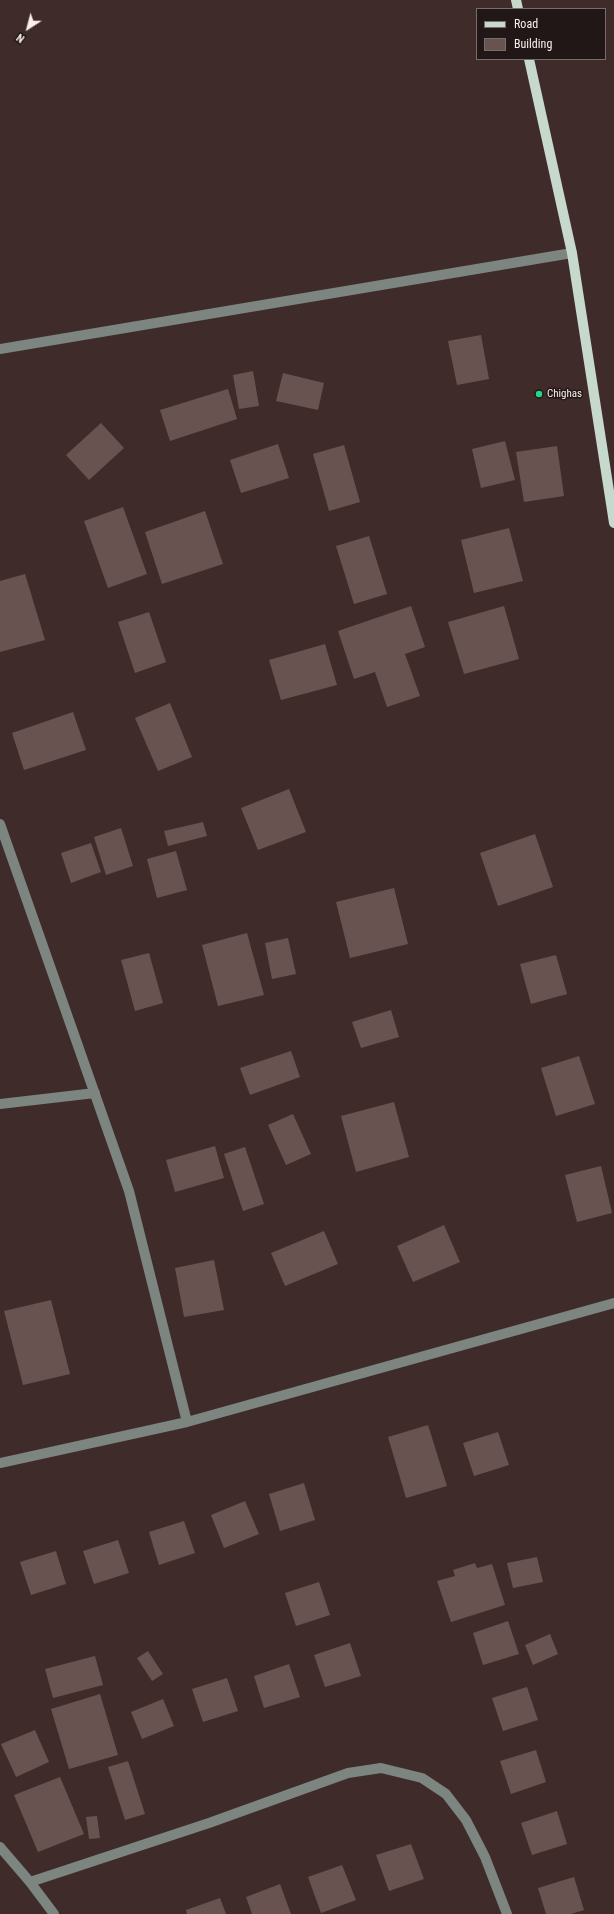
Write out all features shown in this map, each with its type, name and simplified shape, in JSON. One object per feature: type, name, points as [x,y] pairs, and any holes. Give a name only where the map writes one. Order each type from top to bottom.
[{"type":"main road","points":[[529,60],[572,253],[614,523]]},
{"type":"street","points":[[0,349],[572,253]]},
{"type":"street","points":[[0,824],[129,1191],[187,1422]]},
{"type":"street","points":[[0,1104],[95,1093]]},
{"type":"street","points":[[0,1463],[187,1422],[614,1303]]},
{"type":"street","points":[[30,1882],[210,1823],[348,1773],[381,1768],[422,1778],[446,1794],[466,1820],[484,1857],[507,1914]]},
{"type":"street","points":[[0,1847],[30,1882],[54,1914]]},
{"type":"building","points":[[481,335],[489,379],[457,385],[448,341]]},
{"type":"building","points":[[253,371],[259,406],[239,409],[233,375]]},
{"type":"building","points":[[283,373],[324,383],[318,410],[276,401]]},
{"type":"building","points":[[228,389],[237,419],[170,441],[160,410]]},
{"type":"building","points":[[101,423],[124,448],[89,480],[66,455]]},
{"type":"building","points":[[505,441],[515,480],[481,488],[472,449]]},
{"type":"building","points":[[278,444],[289,478],[241,493],[230,460]]},
{"type":"building","points":[[344,445],[360,502],[329,511],[313,454]]},
{"type":"building","points":[[557,446],[564,496],[524,502],[516,452]]},
{"type":"building","points":[[123,507],[147,574],[108,588],[84,521]]},
{"type":"building","points":[[205,511],[223,564],[162,584],[145,532]]},
{"type":"building","points":[[509,528],[523,581],[474,593],[461,540]]},
{"type":"building","points":[[369,536],[387,594],[354,604],[336,546]]},
{"type":"building","points":[[25,574],[45,640],[0,652],[0,581]]},
{"type":"building","points":[[411,606],[425,647],[405,654],[420,696],[387,707],[375,672],[354,679],[338,631]]},
{"type":"building","points":[[504,606],[519,659],[464,674],[448,622]]},
{"type":"building","points":[[149,612],[166,662],[135,673],[118,622]]},
{"type":"building","points":[[325,644],[337,685],[281,700],[269,660]]},
{"type":"building","points":[[170,703],[192,757],[158,771],[135,718]]},
{"type":"building","points":[[73,712],[86,750],[24,770],[12,733]]},
{"type":"building","points":[[289,789],[306,832],[258,850],[241,808]]},
{"type":"building","points":[[203,822],[207,836],[168,846],[164,831]]},
{"type":"building","points":[[121,828],[133,866],[106,875],[94,837]]},
{"type":"building","points":[[535,834],[553,887],[498,906],[480,853]]},
{"type":"building","points":[[91,843],[101,872],[71,883],[61,853]]},
{"type":"building","points":[[176,851],[187,890],[157,898],[147,859]]},
{"type":"building","points":[[394,888],[408,944],[350,958],[336,902]]},
{"type":"building","points":[[247,933],[264,995],[218,1006],[202,945]]},
{"type":"building","points":[[288,938],[296,974],[272,979],[265,943]]},
{"type":"building","points":[[149,953],[163,1003],[135,1011],[121,960]]},
{"type":"building","points":[[556,955],[567,994],[531,1004],[520,964]]},
{"type":"building","points":[[391,1010],[399,1037],[361,1048],[352,1022]]},
{"type":"building","points":[[291,1051],[300,1077],[250,1095],[240,1068]]},
{"type":"building","points":[[579,1056],[595,1104],[556,1116],[541,1068]]},
{"type":"building","points":[[394,1102],[409,1157],[356,1172],[341,1116]]},
{"type":"building","points":[[293,1114],[311,1154],[286,1165],[268,1125]]},
{"type":"building","points":[[215,1146],[224,1178],[175,1192],[166,1160]]},
{"type":"building","points":[[245,1147],[264,1204],[243,1211],[224,1154]]},
{"type":"building","points":[[601,1166],[612,1213],[577,1222],[565,1175]]},
{"type":"building","points":[[444,1225],[460,1262],[413,1282],[397,1246]]},
{"type":"building","points":[[324,1231],[338,1264],[285,1286],[271,1253]]},
{"type":"building","points":[[214,1260],[224,1310],[184,1317],[175,1268]]},
{"type":"building","points":[[51,1300],[70,1374],[23,1385],[4,1311]]},
{"type":"building","points":[[428,1425],[447,1486],[406,1498],[388,1437]]},
{"type":"building","points":[[498,1432],[509,1465],[474,1476],[463,1443]]},
{"type":"building","points":[[304,1483],[315,1520],[280,1531],[269,1494]]},
{"type":"building","points":[[245,1501],[259,1534],[224,1548],[211,1515]]},
{"type":"building","points":[[184,1521],[195,1553],[159,1565],[149,1532]]},
{"type":"building","points":[[118,1540],[129,1573],[94,1584],[83,1551]]},
{"type":"building","points":[[56,1551],[66,1584],[31,1595],[20,1562]]},
{"type":"building","points":[[537,1557],[543,1582],[513,1588],[507,1563]]},
{"type":"building","points":[[475,1563],[477,1568],[492,1564],[505,1605],[451,1622],[437,1581],[455,1576],[453,1570]]},
{"type":"building","points":[[319,1582],[330,1615],[296,1626],[285,1593]]},
{"type":"building","points":[[508,1621],[519,1654],[483,1665],[473,1633]]},
{"type":"building","points":[[550,1634],[558,1654],[533,1665],[525,1645]]},
{"type":"building","points":[[350,1643],[361,1676],[325,1687],[314,1655]]},
{"type":"building","points":[[148,1651],[163,1674],[152,1681],[137,1658]]},
{"type":"building","points":[[95,1656],[103,1685],[53,1698],[45,1669]]},
{"type":"building","points":[[289,1664],[300,1697],[264,1708],[254,1676]]},
{"type":"building","points":[[227,1678],[238,1711],[203,1722],[192,1689]]},
{"type":"building","points":[[527,1687],[538,1720],[503,1731],[492,1698]]},
{"type":"building","points":[[100,1694],[118,1755],[69,1769],[51,1709]]},
{"type":"building","points":[[163,1699],[174,1726],[142,1739],[131,1712]]},
{"type":"building","points":[[35,1730],[49,1762],[16,1777],[1,1744]]},
{"type":"building","points":[[536,1750],[546,1782],[511,1794],[500,1761]]},
{"type":"building","points":[[128,1761],[145,1814],[125,1820],[108,1767]]},
{"type":"building","points":[[60,1777],[84,1834],[38,1852],[14,1795]]},
{"type":"building","points":[[557,1811],[567,1844],[532,1855],[521,1823]]},
{"type":"building","points":[[97,1816],[100,1838],[89,1839],[86,1817]]},
{"type":"building","points":[[411,1844],[424,1879],[389,1891],[376,1855]]},
{"type":"building","points":[[342,1865],[356,1900],[321,1913],[308,1877]]},
{"type":"building","points":[[574,1877],[584,1910],[571,1914],[546,1914],[538,1888]]},
{"type":"building","points":[[280,1884],[291,1914],[252,1914],[246,1897]]},
{"type":"building","points":[[220,1898],[226,1914],[187,1914],[186,1910]]},
{"type":"place","name":"Chighas","points":[[539,394]]}]
